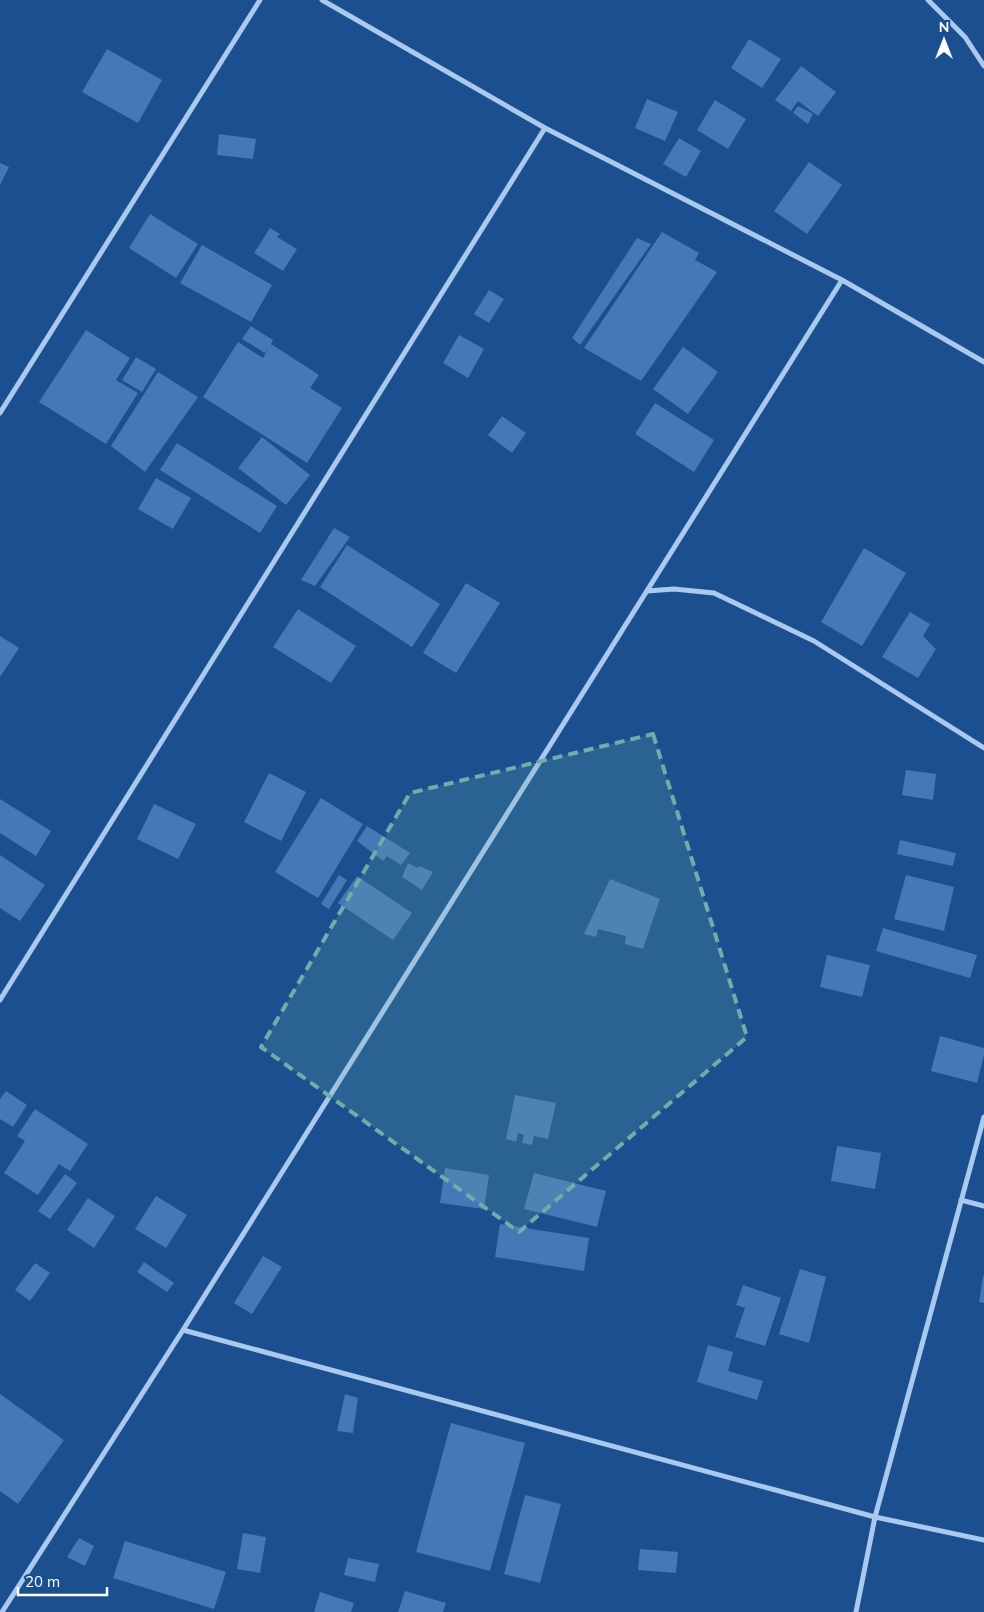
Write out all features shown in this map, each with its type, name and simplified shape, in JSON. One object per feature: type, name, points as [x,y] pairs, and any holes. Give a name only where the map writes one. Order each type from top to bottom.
[{"type":"street","points":[[0,414],[260,0]]},
{"type":"street","points":[[322,0],[545,128],[842,280],[984,362]]},
{"type":"street","points":[[928,0],[965,37],[984,66]]},
{"type":"street","points":[[0,1000],[545,128]]},
{"type":"street","points":[[2,1612],[183,1330],[842,280]]},
{"type":"street","points":[[647,591],[674,589],[714,593],[814,641],[984,748]]},
{"type":"street","points":[[856,1612],[876,1517],[984,1117]]},
{"type":"street","points":[[961,1200],[984,1206]]},
{"type":"street","points":[[183,1330],[876,1517],[984,1540]]},
{"type":"highlighted area","points":[[653,734],[747,1037],[519,1232],[261,1047],[410,793]]},
{"type":"building","points":[[749,39],[781,59],[762,88],[731,68]]},
{"type":"building","points":[[107,49],[162,80],[138,123],[82,92]]},
{"type":"building","points":[[801,66],[836,92],[818,116],[798,101],[791,111],[775,100]]},
{"type":"building","points":[[647,99],[678,112],[665,141],[635,128]]},
{"type":"building","points":[[715,100],[746,119],[728,149],[697,130]]},
{"type":"building","points":[[798,106],[813,114],[808,124],[793,113]]},
{"type":"building","points":[[219,134],[256,139],[253,159],[217,155]]},
{"type":"building","points":[[679,138],[701,151],[686,177],[663,164]]},
{"type":"building","points":[[809,162],[842,185],[807,234],[774,211]]},
{"type":"building","points":[[0,163],[9,167],[0,185]]},
{"type":"building","points":[[150,214],[198,244],[176,278],[129,248]]},
{"type":"building","points":[[270,228],[280,234],[277,237],[297,249],[283,271],[254,253]]},
{"type":"building","points":[[662,232],[699,253],[695,260],[717,272],[641,381],[584,348]]},
{"type":"building","points":[[637,238],[651,244],[580,345],[572,338]]},
{"type":"building","points":[[202,245],[272,285],[251,322],[180,283]]},
{"type":"building","points":[[489,290],[504,299],[489,323],[474,314]]},
{"type":"building","points":[[251,326],[273,340],[271,344],[319,375],[310,388],[342,408],[307,463],[203,397],[238,342],[263,358],[269,347],[265,353],[242,339]]},
{"type":"building","points":[[86,330],[130,358],[116,380],[138,393],[106,444],[39,402]]},
{"type":"building","points":[[459,335],[484,349],[468,378],[443,363]]},
{"type":"building","points":[[683,347],[718,372],[688,414],[653,389]]},
{"type":"building","points":[[136,357],[156,369],[142,392],[122,380]]},
{"type":"building","points":[[158,372],[198,397],[145,472],[111,446]]},
{"type":"building","points":[[655,403],[714,440],[694,472],[635,434]]},
{"type":"building","points":[[502,416],[526,433],[512,453],[488,435]]},
{"type":"building","points":[[262,437],[310,475],[286,505],[238,468]]},
{"type":"building","points":[[177,443],[277,506],[260,533],[160,470]]},
{"type":"building","points":[[156,478],[191,498],[173,529],[138,509]]},
{"type":"building","points":[[334,528],[350,537],[315,586],[301,580]]},
{"type":"building","points":[[347,545],[440,604],[412,647],[320,587]]},
{"type":"building","points":[[864,548],[906,573],[862,646],[821,622]]},
{"type":"building","points":[[466,583],[500,603],[456,673],[423,653]]},
{"type":"building","points":[[298,609],[356,646],[331,683],[273,647]]},
{"type":"building","points":[[910,612],[930,624],[923,636],[936,649],[918,678],[882,657]]},
{"type":"building","points":[[0,636],[19,648],[0,677]]},
{"type":"building","points":[[906,770],[936,774],[933,800],[902,795]]},
{"type":"building","points":[[269,773],[306,792],[281,841],[244,822]]},
{"type":"building","points":[[321,798],[363,824],[318,898],[275,872]]},
{"type":"building","points":[[0,799],[51,831],[36,856],[0,833]]},
{"type":"building","points":[[154,804],[196,824],[178,859],[137,839]]},
{"type":"building","points":[[367,826],[410,853],[401,865],[387,856],[383,861],[357,841]]},
{"type":"building","points":[[900,840],[956,853],[953,866],[897,854]]},
{"type":"building","points":[[0,855],[45,885],[20,921],[0,908]]},
{"type":"building","points":[[408,863],[433,872],[422,890],[402,877]]},
{"type":"building","points":[[339,875],[347,880],[329,909],[321,904]]},
{"type":"building","points":[[906,875],[954,887],[944,931],[894,919]]},
{"type":"building","points":[[357,876],[412,913],[393,940],[338,903]]},
{"type":"building","points":[[610,879],[660,899],[643,949],[625,944],[626,936],[598,929],[596,937],[584,934]]},
{"type":"building","points":[[883,928],[977,955],[970,978],[876,951]]},
{"type":"building","points":[[827,955],[870,965],[862,997],[820,987]]},
{"type":"building","points":[[940,1036],[984,1048],[977,1083],[931,1071]]},
{"type":"building","points":[[6,1091],[27,1105],[13,1127],[0,1119],[0,1099]]},
{"type":"building","points":[[515,1095],[556,1103],[548,1139],[534,1136],[532,1145],[522,1143],[524,1135],[518,1133],[516,1142],[506,1139]]},
{"type":"building","points":[[35,1109],[88,1144],[70,1171],[59,1164],[38,1195],[4,1173],[25,1141],[17,1136]]},
{"type":"building","points":[[837,1146],[881,1153],[875,1189],[831,1181]]},
{"type":"building","points":[[445,1168],[489,1175],[484,1209],[440,1203]]},
{"type":"building","points":[[534,1173],[606,1191],[597,1227],[524,1209]]},
{"type":"building","points":[[65,1174],[77,1183],[50,1219],[38,1211]]},
{"type":"building","points":[[156,1196],[187,1215],[166,1248],[135,1229]]},
{"type":"building","points":[[88,1198],[115,1216],[94,1248],[67,1230]]},
{"type":"building","points":[[500,1224],[589,1238],[584,1271],[495,1257]]},
{"type":"building","points":[[263,1256],[282,1267],[252,1314],[234,1303]]},
{"type":"building","points":[[144,1262],[174,1283],[167,1292],[137,1272]]},
{"type":"building","points":[[35,1263],[50,1273],[30,1301],[15,1290]]},
{"type":"building","points":[[800,1269],[826,1277],[809,1343],[779,1334]]},
{"type":"building","points":[[984,1276],[984,1303],[979,1302]]},
{"type":"building","points":[[743,1285],[781,1298],[765,1346],[735,1337],[745,1308],[736,1305]]},
{"type":"building","points":[[708,1345],[733,1352],[728,1371],[763,1381],[757,1400],[697,1382]]},
{"type":"building","points":[[0,1394],[64,1440],[18,1504],[0,1491]]},
{"type":"building","points":[[345,1394],[358,1398],[353,1433],[337,1431]]},
{"type":"building","points":[[451,1423],[525,1443],[490,1571],[416,1552]]},
{"type":"building","points":[[525,1495],[561,1504],[540,1583],[504,1574]]},
{"type":"building","points":[[243,1533],[266,1537],[260,1573],[237,1569]]},
{"type":"building","points":[[79,1538],[94,1546],[85,1566],[67,1557]]},
{"type":"building","points":[[125,1541],[226,1572],[214,1609],[113,1578]]},
{"type":"building","points":[[640,1549],[678,1552],[676,1573],[638,1570]]},
{"type":"building","points":[[348,1558],[379,1564],[375,1582],[344,1575]]},
{"type":"building","points":[[405,1591],[446,1603],[443,1612],[398,1612]]},
{"type":"building","points":[[320,1592],[354,1603],[351,1612],[314,1612]]}]
